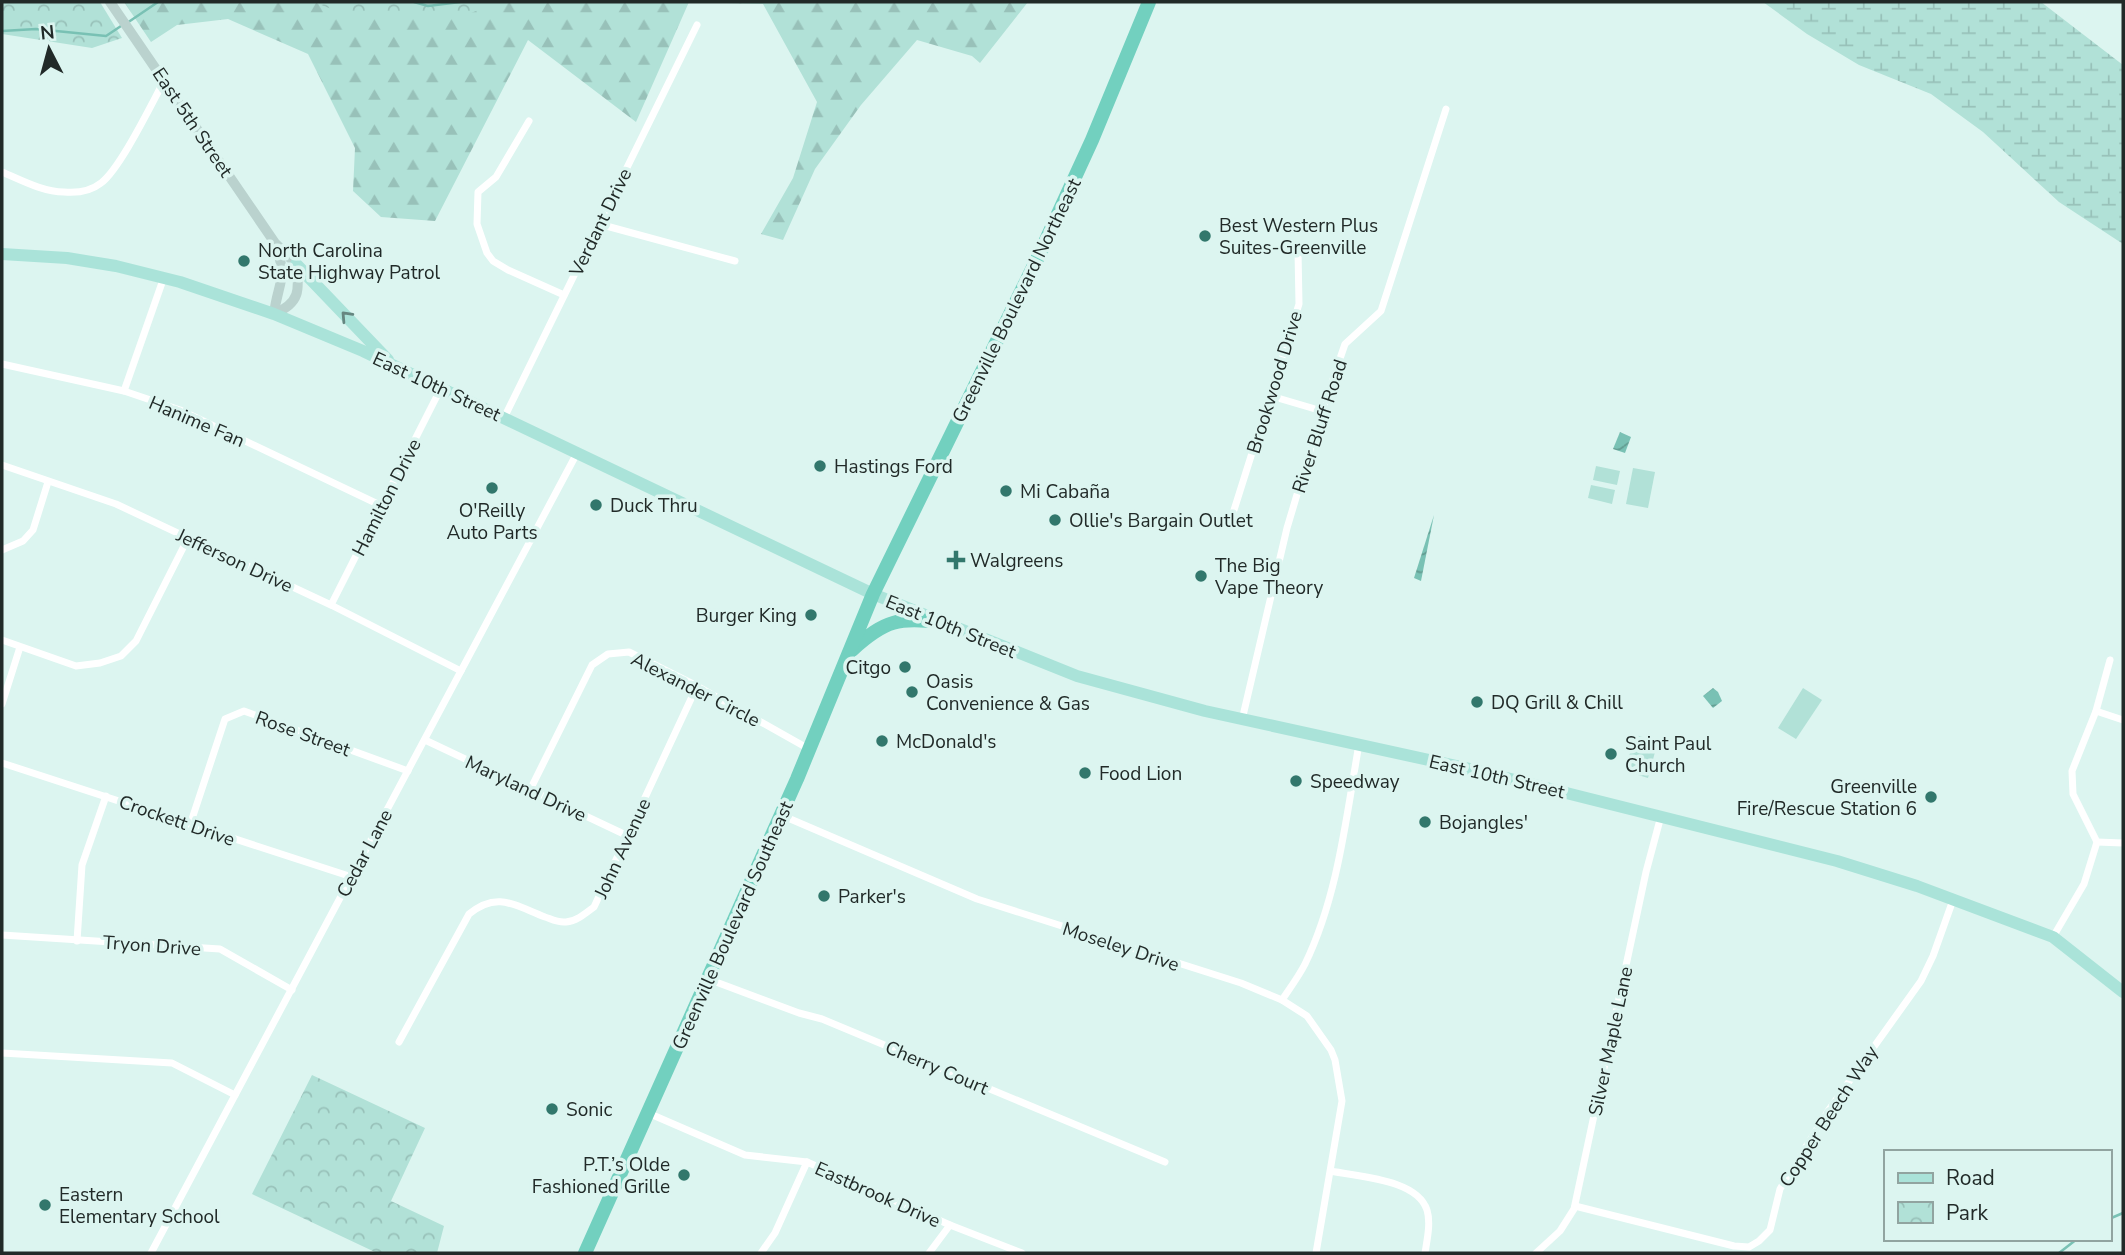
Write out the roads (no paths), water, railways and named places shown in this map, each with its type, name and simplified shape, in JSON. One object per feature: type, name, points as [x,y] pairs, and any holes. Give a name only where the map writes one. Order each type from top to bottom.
[{"type":"highway","name":"Greenville Boulevard Northeast","points":[[873,594],[1041,251],[1092,140],[1149,2]]},
{"type":"highway","name":"Greenville Boulevard Southeast","points":[[586,1253],[781,815],[873,594]]},
{"type":"highway","points":[[849,653],[884,625],[917,620],[942,622]]},
{"type":"main road","name":"East 5th Street","points":[[110,2],[275,243],[296,264]]},
{"type":"main road","name":"East 5th Street","points":[[274,314],[276,298],[283,280],[283,266],[275,243]]},
{"type":"main road","name":"East 10th Street","points":[[2,254],[67,258],[116,266],[164,277],[274,314],[393,365],[873,594],[1077,676],[1242,720],[1359,744],[1837,861],[2053,937],[2123,992]]},
{"type":"main road","points":[[274,314],[290,307],[297,294],[296,264]]},
{"type":"main road","points":[[296,264],[393,365]]},
{"type":"street","name":"Verdant Drive","points":[[504,418],[697,25]]},
{"type":"street","points":[[2,172],[37,186],[63,192],[86,190],[102,183],[120,160],[164,81]]},
{"type":"street","name":"River Bluff Road","points":[[1242,720],[1287,528],[1322,411],[1345,344],[1381,311],[1446,109]]},
{"type":"street","points":[[529,121],[496,177],[478,192],[477,224],[487,253],[493,261],[564,295]]},
{"type":"street","points":[[599,224],[735,261]]},
{"type":"street","name":"Brookwood Drive","points":[[1234,510],[1299,304],[1298,251]]},
{"type":"street","points":[[124,391],[164,277]]},
{"type":"street","name":"Hanime Fan","points":[[2,364],[124,391],[180,410],[382,506]]},
{"type":"street","name":"Hamilton Drive","points":[[331,605],[441,388]]},
{"type":"street","points":[[1271,396],[1322,411]]},
{"type":"street","name":"Cedar Lane","points":[[151,1253],[577,453]]},
{"type":"street","name":"Jefferson Drive","points":[[2,465],[116,504],[331,605],[461,671]]},
{"type":"street","points":[[2,550],[23,541],[33,530],[48,482]]},
{"type":"street","points":[[2,640],[76,666],[100,663],[121,656],[136,642],[188,538]]},
{"type":"street","points":[[2,704],[20,647]]},
{"type":"street","name":"Alexander Circle","points":[[531,789],[592,665],[608,654],[629,652],[697,685],[809,749]]},
{"type":"street","points":[[2053,937],[2084,884],[2097,842],[2073,793],[2073,771],[2096,711],[2110,660]]},
{"type":"street","name":"John Avenue","points":[[399,1042],[469,914],[480,906],[493,901],[509,903],[557,921],[567,922],[582,916],[594,906],[697,685]]},
{"type":"street","name":"Rose Street","points":[[190,825],[225,719],[244,711],[408,771]]},
{"type":"street","points":[[2096,711],[2123,720]]},
{"type":"street","name":"Maryland Drive","points":[[425,740],[628,836]]},
{"type":"street","points":[[1282,1000],[1304,967],[1318,935],[1331,892],[1359,744]]},
{"type":"street","name":"Crockett Drive","points":[[2,763],[352,877]]},
{"type":"street","points":[[77,940],[82,865],[106,796]]},
{"type":"street","name":"Moseley Drive","points":[[781,815],[977,899],[1223,977],[1282,1000],[1307,1016],[1331,1050],[1342,1101],[1316,1253]]},
{"type":"street","name":"Silver Maple Lane","points":[[1536,1253],[1560,1231],[1575,1206],[1646,872],[1661,816]]},
{"type":"street","points":[[2097,842],[2123,844]]},
{"type":"street","name":"Copper Beech Way","points":[[1575,1206],[1734,1246],[1749,1247],[1759,1241],[1770,1230],[1780,1188],[1828,1111],[1921,981],[1953,900]]},
{"type":"street","name":"Tryon Drive","points":[[2,935],[220,950],[292,990]]},
{"type":"street","name":"Cherry Court","points":[[707,979],[822,1019],[1165,1162]]},
{"type":"street","points":[[2,1053],[172,1063],[236,1095]]},
{"type":"street","name":"Eastbrook Drive","points":[[648,1113],[745,1155],[807,1162],[950,1226],[1023,1253]]},
{"type":"street","points":[[761,1253],[775,1233],[807,1162]]},
{"type":"street","points":[[1331,1171],[1403,1185],[1418,1195],[1428,1212],[1425,1253]]},
{"type":"street","name":"Eastbrook Drive","points":[[929,1253],[950,1226]]},
{"type":"water","points":[[1620,432],[1631,437],[1625,453],[1613,449]]},
{"type":"water","points":[[1434,515],[1421,581],[1414,578]]},
{"type":"water","points":[[1713,688],[1722,701],[1713,708],[1703,696]]},
{"type":"waterway","points":[[127,23],[158,2]]},
{"type":"waterway","points":[[414,2],[428,6],[460,2]]},
{"type":"waterway","points":[[2,31],[36,29],[106,36],[121,26]]},
{"type":"waterway","points":[[2111,1218],[2123,1213]]},
{"type":"waterway","points":[[2059,1253],[2074,1241]]},
{"type":"place","name":"Best Western Plus Suites-Greenville","points":[[1205,236]]},
{"type":"place","name":"North Carolina State Highway Patrol","points":[[244,261]]},
{"type":"place","name":"Hastings Ford","points":[[820,466]]},
{"type":"place","name":"O'Reilly Auto Parts","points":[[492,488]]},
{"type":"place","name":"Mi Cabaña","points":[[1006,491]]},
{"type":"place","name":"Duck Thru","points":[[596,505]]},
{"type":"place","name":"Ollie's Bargain Outlet","points":[[1055,520]]},
{"type":"place","name":"Walgreens","points":[[956,560]]},
{"type":"place","name":"The Big Vape Theory","points":[[1201,576]]},
{"type":"place","name":"Burger King","points":[[811,615]]},
{"type":"place","name":"Citgo","points":[[905,667]]},
{"type":"place","name":"Oasis Convenience & Gas","points":[[912,692]]},
{"type":"place","name":"DQ Grill & Chill","points":[[1477,702]]},
{"type":"place","name":"McDonald's","points":[[882,741]]},
{"type":"place","name":"Saint Paul Church","points":[[1611,754]]},
{"type":"place","name":"Food Lion","points":[[1085,773]]},
{"type":"place","name":"Speedway","points":[[1296,781]]},
{"type":"place","name":"Greenville Fire/Rescue Station 6","points":[[1931,797]]},
{"type":"place","name":"Bojangles'","points":[[1425,822]]},
{"type":"place","name":"Parker's","points":[[824,896]]},
{"type":"place","name":"Sonic","points":[[552,1109]]},
{"type":"place","name":"P.T.’s Olde Fashioned Grille","points":[[684,1175]]},
{"type":"place","name":"Eastern Elementary School","points":[[45,1205]]}]
